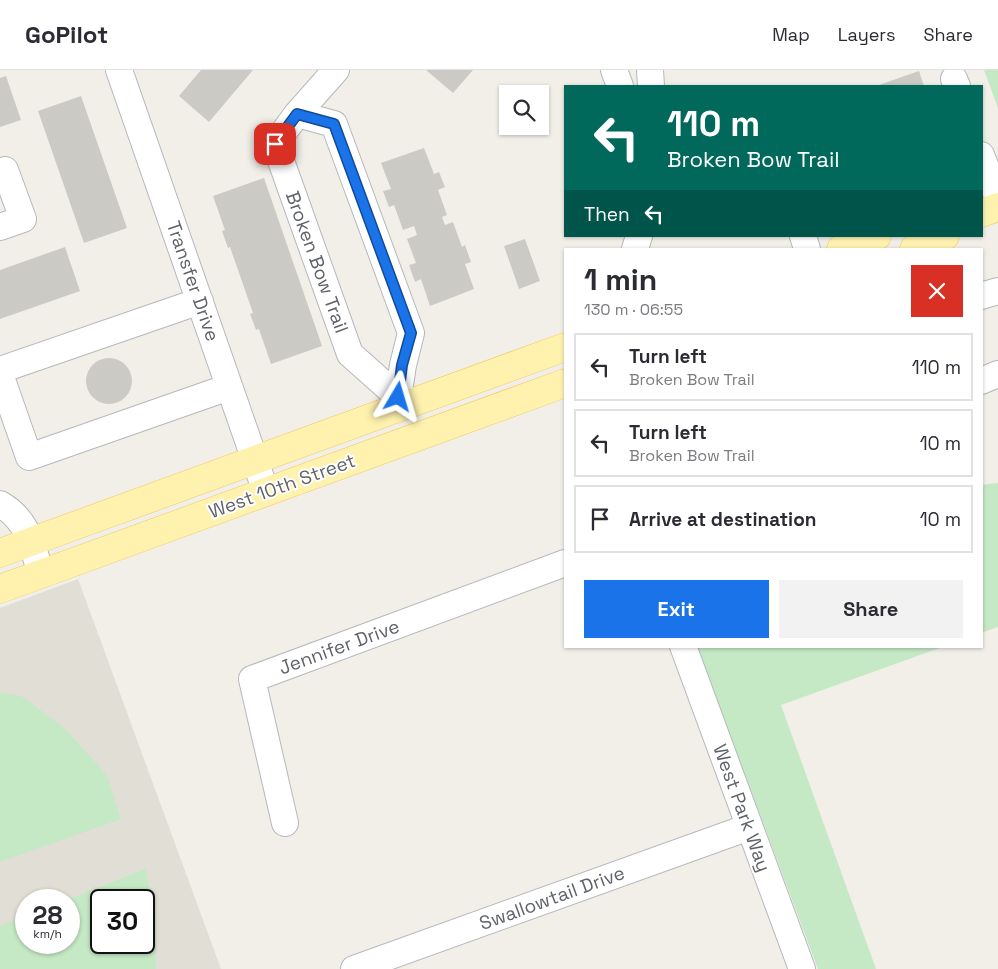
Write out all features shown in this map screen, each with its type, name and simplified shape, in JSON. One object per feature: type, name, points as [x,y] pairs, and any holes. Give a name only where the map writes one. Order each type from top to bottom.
[{"type":"main road","points":[[983,212],[998,207]]},
{"type":"main road","points":[[844,248],[874,237]]},
{"type":"main road","points":[[915,248],[943,237]]},
{"type":"main road","name":"West 10th Street","points":[[0,553],[254,459],[400,402],[564,347]]},
{"type":"main road","name":"West 10th Street","points":[[0,589],[564,383]]},
{"type":"street","name":"Transfer Drive","points":[[119,70],[266,492]]},
{"type":"street","name":"Broken Bow Trail","points":[[336,70],[297,114],[275,144],[350,354],[377,376],[400,402]]},
{"type":"street","points":[[614,70],[620,85]]},
{"type":"street","points":[[650,70],[651,85]]},
{"type":"street","points":[[297,114],[334,124],[411,333],[402,365],[400,402]]},
{"type":"street","points":[[983,164],[998,198]]},
{"type":"street","points":[[0,172],[6,170],[23,219],[0,227]]},
{"type":"street","points":[[906,237],[912,248]]},
{"type":"street","points":[[0,370],[196,290]]},
{"type":"street","points":[[983,295],[998,291]]},
{"type":"street","points":[[0,374],[30,457],[229,387]]},
{"type":"street","points":[[983,380],[998,374]]},
{"type":"street","points":[[0,504],[24,525],[41,574]]},
{"type":"street","name":"Jennifer Drive","points":[[286,823],[252,679],[564,563]]},
{"type":"street","name":"West Park Way","points":[[684,648],[802,969]]},
{"type":"street","name":"Swallowtail Drive","points":[[354,969],[749,828]]},
{"type":"shaded area","points":[[78,579],[221,969],[0,969],[0,608]]},
{"type":"green space","points":[[984,70],[998,70],[998,108]]},
{"type":"green space","points":[[998,483],[998,627],[983,632],[983,485]]},
{"type":"green space","points":[[698,648],[939,648],[781,705],[876,969],[818,969]]},
{"type":"green space","points":[[0,692],[23,697],[64,728],[107,775],[121,819],[0,862]]},
{"type":"green space","points":[[145,869],[150,889],[94,889]]},
{"type":"green space","points":[[90,891],[90,954],[155,954],[155,911],[156,969],[0,969],[0,926],[15,920],[15,954],[80,954],[80,895]]},
{"type":"building","points":[[201,70],[253,70],[209,122],[179,96]]},
{"type":"building","points":[[426,70],[473,70],[453,93]]},
{"type":"building","points":[[919,71],[924,85],[879,85]]},
{"type":"building","points":[[6,76],[21,120],[0,127],[0,78]]},
{"type":"building","points":[[81,96],[127,228],[84,243],[38,111]]},
{"type":"building","points":[[424,148],[434,174],[439,172],[445,187],[438,190],[447,215],[442,217],[445,225],[453,222],[462,247],[465,245],[471,262],[465,264],[474,289],[430,306],[421,279],[415,282],[409,265],[416,263],[407,239],[417,235],[414,226],[403,230],[394,205],[389,207],[383,191],[391,189],[381,163]]},
{"type":"building","points":[[264,178],[322,346],[271,364],[259,329],[256,330],[250,314],[253,313],[230,247],[228,248],[222,231],[225,230],[213,196]]},
{"type":"building","points":[[525,239],[540,281],[519,289],[504,246]]},
{"type":"building","points":[[65,247],[80,291],[0,319],[0,270]]},
{"type":"building","points":[[104,358],[114,358],[128,368],[132,381],[128,394],[122,400],[114,404],[104,404],[90,394],[86,386],[86,376],[96,362]]},
{"type":"route","points":[[275,144],[297,114],[334,124],[411,333],[402,365],[398,397]]}]
